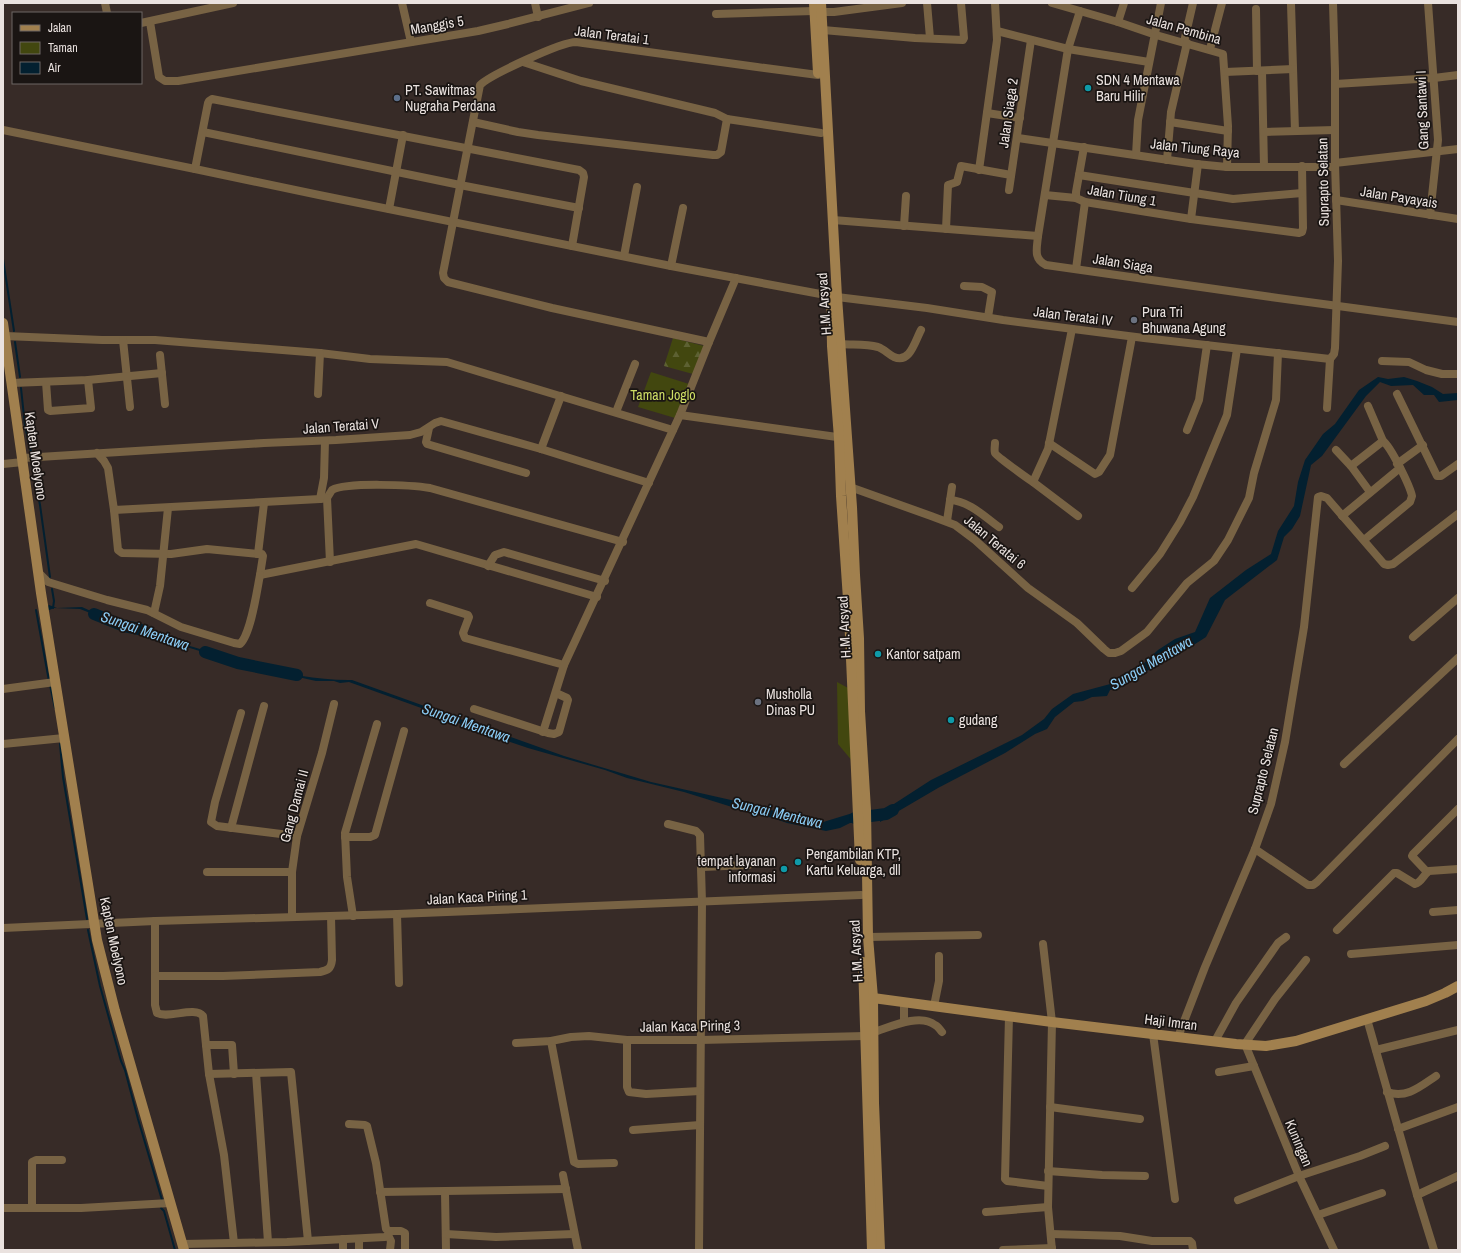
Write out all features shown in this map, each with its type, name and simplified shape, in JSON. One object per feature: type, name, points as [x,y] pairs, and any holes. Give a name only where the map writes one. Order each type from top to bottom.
[{"type":"street","points":[[142,24],[233,3]]},
{"type":"street","points":[[402,3],[411,42]]},
{"type":"street","points":[[535,3],[538,17]]},
{"type":"street","name":"Manggis 5","points":[[150,22],[159,77],[164,81],[178,81],[204,78],[478,31],[589,3]]},
{"type":"street","points":[[716,14],[902,3]]},
{"type":"street","points":[[927,3],[930,38]]},
{"type":"street","points":[[823,30],[964,40],[961,3]]},
{"type":"street","points":[[979,170],[997,40],[994,3]]},
{"type":"street","name":"Jalan Pembina","points":[[1052,3],[1223,54],[1228,130],[1227,167]]},
{"type":"street","points":[[1118,22],[1124,3]]},
{"type":"street","points":[[1136,155],[1137,128],[1161,3]]},
{"type":"street","points":[[1167,160],[1173,103],[1179,82],[1192,3]]},
{"type":"street","points":[[1210,49],[1222,3]]},
{"type":"street","name":"Suprapto Selatan","points":[[1327,408],[1330,359],[1334,354],[1335,348],[1338,261],[1333,3]]},
{"type":"street","name":"Gang Santawi I","points":[[1428,3],[1438,128],[1437,152],[1430,215]]},
{"type":"street","points":[[1291,4],[1295,131]]},
{"type":"street","name":"H.M. Arsyad","points":[[818,7],[823,30],[820,46],[818,75],[821,133],[834,296],[841,344],[843,438],[841,496],[849,614],[852,698],[862,810]]},
{"type":"street","name":"H.M. Arsyad","points":[[818,7],[833,220],[834,296],[832,346],[850,487],[859,638],[862,810],[861,895],[869,1034],[872,1250]]},
{"type":"street","points":[[1256,8],[1264,132],[1264,167]]},
{"type":"street","name":"Jalan Siaga","points":[[1080,11],[1068,49],[1038,236],[1036,251],[1037,258],[1040,262],[1046,265],[1178,285],[1458,322]]},
{"type":"street","points":[[997,31],[1068,49],[1149,62]]},
{"type":"street","name":"Jalan Siaga 2","points":[[1010,190],[1031,40]]},
{"type":"street","name":"Jalan Teratai 1","points":[[709,342],[552,308],[448,282],[444,278],[443,273],[480,85],[490,77],[522,62],[561,45],[576,42],[756,68],[818,75]]},
{"type":"street","points":[[522,62],[581,81],[715,113],[727,119],[821,133]]},
{"type":"street","points":[[1225,72],[1293,69]]},
{"type":"street","points":[[1335,84],[1434,78],[1458,75]]},
{"type":"street","points":[[195,169],[209,101],[212,99],[582,171],[584,177],[572,246]]},
{"type":"street","points":[[987,112],[1020,118]]},
{"type":"street","points":[[473,122],[538,135],[717,155],[721,152],[727,119]]},
{"type":"street","points":[[1170,122],[1228,130]]},
{"type":"street","name":"Jalan Teratai IV","points":[[3,130],[671,266],[834,296],[1132,337],[1330,359]]},
{"type":"street","points":[[1264,132],[1335,130]]},
{"type":"street","points":[[202,132],[579,208]]},
{"type":"street","points":[[389,209],[403,136]]},
{"type":"street","name":"Jalan Tiung Raya","points":[[1018,138],[1167,160],[1227,167],[1335,165],[1458,149]]},
{"type":"street","name":"Jalan Tiung 1","points":[[1084,147],[1076,198],[1085,202],[1191,219],[1299,233],[1302,232],[1303,228],[1302,193]]},
{"type":"street","points":[[1191,219],[1198,164]]},
{"type":"street","points":[[946,229],[948,185],[957,182],[961,166],[1011,175]]},
{"type":"street","points":[[1079,175],[1239,199],[1302,193],[1302,166]]},
{"type":"street","points":[[624,256],[637,188]]},
{"type":"street","points":[[1045,195],[1076,198]]},
{"type":"street","points":[[904,226],[906,196]]},
{"type":"street","name":"Jalan Payayais","points":[[1336,200],[1458,219]]},
{"type":"street","points":[[1076,269],[1085,202]]},
{"type":"street","points":[[671,266],[682,208]]},
{"type":"street","points":[[833,220],[1038,236]]},
{"type":"street","points":[[543,732],[564,665],[605,581],[680,415],[736,278]]},
{"type":"street","points":[[964,286],[982,287],[992,292],[988,318]]},
{"type":"street","name":"Kapten Moelyono","points":[[3,323],[41,593],[100,957],[183,1247]]},
{"type":"street","points":[[1033,482],[1049,443],[1072,329]]},
{"type":"street","points":[[841,344],[870,345],[884,350],[895,358],[903,358],[910,354],[920,330]]},
{"type":"street","points":[[5,336],[158,340],[370,359],[447,362],[673,430]]},
{"type":"street","points":[[1049,443],[1095,474],[1098,474],[1110,454],[1132,337]]},
{"type":"street","points":[[123,340],[130,407]]},
{"type":"street","points":[[1187,430],[1199,400],[1207,345]]},
{"type":"street","points":[[1132,588],[1160,554],[1180,522],[1196,489],[1227,415],[1236,349]]},
{"type":"street","name":"Jalan Teratai 6","points":[[850,487],[955,525],[975,540],[1028,588],[1078,623],[1104,649],[1113,654],[1121,651],[1147,632],[1187,583],[1214,561],[1228,540],[1249,498],[1254,474],[1276,400],[1278,353]]},
{"type":"street","points":[[318,394],[320,354]]},
{"type":"street","points":[[160,355],[165,404]]},
{"type":"street","points":[[1382,360],[1409,362],[1436,373],[1458,374]]},
{"type":"street","points":[[616,412],[635,364]]},
{"type":"street","points":[[12,383],[88,380],[162,373]]},
{"type":"street","points":[[46,382],[48,410],[50,411],[91,408],[88,380]]},
{"type":"street","points":[[1398,394],[1423,445],[1436,476],[1441,476],[1458,464]]},
{"type":"street","points":[[541,449],[561,396]]},
{"type":"street","points":[[1364,540],[1412,499],[1412,494],[1387,444],[1383,441],[1368,406]]},
{"type":"street","points":[[680,415],[843,438]]},
{"type":"street","name":"Jalan Teratai V","points":[[3,464],[23,460],[97,453],[264,443],[326,441],[410,434],[421,432],[441,421],[541,449],[649,483]]},
{"type":"street","points":[[429,428],[426,442],[427,444],[526,473]]},
{"type":"street","points":[[326,441],[324,498],[330,562]]},
{"type":"street","points":[[1350,466],[1383,441]]},
{"type":"street","points":[[995,443],[995,453],[998,457],[1011,465],[1078,516]]},
{"type":"street","points":[[1423,445],[1342,516],[1384,564],[1391,565],[1458,514]]},
{"type":"street","points":[[1336,450],[1370,492]]},
{"type":"street","points":[[39,573],[48,582],[107,600],[142,608],[181,627],[234,644],[240,644],[245,636],[253,611],[263,556],[262,554],[207,549],[164,554],[119,552],[107,465],[97,453]]},
{"type":"street","points":[[114,510],[324,498],[332,490],[338,488],[401,485],[424,487],[517,511],[623,542]]},
{"type":"street","points":[[947,521],[952,487]]},
{"type":"street","name":"Suprapto Selatan","points":[[1178,1037],[1205,967],[1255,849],[1271,804],[1285,742],[1304,627],[1318,497],[1323,496],[1327,498],[1342,516]]},
{"type":"street","points":[[950,500],[957,501],[973,508],[999,527]]},
{"type":"street","points":[[258,554],[264,502]]},
{"type":"street","points":[[154,613],[160,586],[168,508]]},
{"type":"street","points":[[260,574],[330,562],[416,544],[597,597]]},
{"type":"street","points":[[488,566],[496,555],[504,552],[605,581]]},
{"type":"street","points":[[1413,637],[1458,598]]},
{"type":"street","points":[[430,603],[468,615],[469,617],[463,633],[465,638],[564,665]]},
{"type":"street","points":[[1344,764],[1458,658]]},
{"type":"street","points":[[3,689],[55,682]]},
{"type":"street","points":[[474,709],[543,732],[554,734],[559,732],[568,700],[567,698],[556,693]]},
{"type":"street","name":"Gang Damai II","points":[[292,917],[292,872],[297,836],[322,753],[334,704]]},
{"type":"street","points":[[231,828],[264,706]]},
{"type":"street","points":[[241,713],[215,802],[211,822],[213,824],[231,828],[297,836]]},
{"type":"street","points":[[353,916],[347,873],[346,829],[377,724]]},
{"type":"street","points":[[345,837],[370,837],[375,835],[404,731]]},
{"type":"street","points":[[3,744],[64,738]]},
{"type":"street","points":[[1255,849],[1308,884],[1313,885],[1323,877],[1457,742]]},
{"type":"street","points":[[1427,872],[1413,859],[1412,854],[1458,809]]},
{"type":"street","points":[[668,824],[699,832],[700,835],[702,902],[699,1250]]},
{"type":"street","name":"H.M. Arsyad","points":[[862,825],[873,998],[869,1034]]},
{"type":"street","points":[[702,867],[748,865]]},
{"type":"street","points":[[1337,930],[1394,872],[1397,872],[1415,884],[1419,882],[1427,872],[1458,869]]},
{"type":"street","points":[[206,872],[292,872]]},
{"type":"street","name":"Jalan Kaca Piring 1","points":[[3,928],[155,921],[353,916],[861,895]]},
{"type":"street","points":[[1433,912],[1458,910]]},
{"type":"street","points":[[397,914],[399,983]]},
{"type":"street","points":[[155,976],[223,976],[320,972],[328,970],[332,967],[331,916]]},
{"type":"street","points":[[155,921],[155,1006],[157,1013],[159,1015],[199,1012],[202,1014],[204,1020],[209,1074],[224,1155],[234,1243]]},
{"type":"street","points":[[868,937],[978,935]]},
{"type":"street","points":[[1215,1041],[1236,1003],[1278,944],[1286,937]]},
{"type":"street","points":[[1003,1250],[1052,1249],[1048,1207],[1048,1171],[1052,1022],[1043,944]]},
{"type":"street","points":[[1351,954],[1458,945]]},
{"type":"street","points":[[934,1006],[940,974],[939,956]]},
{"type":"street","points":[[1245,1044],[1275,999],[1306,960]]},
{"type":"street","name":"Haji Imran","points":[[873,998],[1052,1022],[1266,1046],[1296,1041],[1426,1002],[1458,986]]},
{"type":"street","points":[[904,1003],[904,1022]]},
{"type":"street","points":[[1009,1016],[1005,1179],[1007,1181],[1048,1186]]},
{"type":"street","points":[[1367,1019],[1416,1195],[1434,1250]]},
{"type":"street","name":"Jalan Kaca Piring 3","points":[[516,1043],[551,1041],[560,1038],[583,1036],[627,1040],[700,1040],[869,1034],[904,1022],[924,1020],[935,1024],[942,1032]]},
{"type":"street","points":[[1376,1050],[1458,1030]]},
{"type":"street","points":[[1153,1034],[1175,1199]]},
{"type":"street","points":[[627,1040],[627,1087],[629,1092],[646,1094],[700,1091]]},
{"type":"street","points":[[551,1041],[574,1162],[578,1164],[614,1163]]},
{"type":"street","name":"Kuningan","points":[[1245,1044],[1299,1176],[1334,1250]]},
{"type":"street","points":[[206,1045],[232,1045],[234,1074]]},
{"type":"street","points":[[1218,1072],[1254,1066]]},
{"type":"street","points":[[209,1074],[291,1072],[308,1241]]},
{"type":"street","points":[[256,1073],[268,1242]]},
{"type":"street","points":[[1387,1092],[1398,1095],[1407,1093],[1436,1076]]},
{"type":"street","name":"H.M. Arsyad","points":[[871,1103],[880,1250]]},
{"type":"street","points":[[1050,1107],[1140,1119]]},
{"type":"street","points":[[1398,1129],[1458,1107]]},
{"type":"street","points":[[349,1124],[367,1126],[376,1163],[386,1229],[389,1233],[391,1241],[390,1250]]},
{"type":"street","points":[[633,1130],[700,1125]]},
{"type":"street","points":[[1238,1200],[1299,1176],[1360,1156],[1385,1146]]},
{"type":"street","points":[[32,1208],[32,1162],[36,1160],[62,1160]]},
{"type":"street","points":[[1048,1171],[1102,1175],[1145,1176]]},
{"type":"street","points":[[563,1175],[578,1250]]},
{"type":"street","points":[[1416,1195],[1458,1176]]},
{"type":"street","points":[[380,1192],[566,1189]]},
{"type":"street","points":[[445,1192],[446,1250]]},
{"type":"street","points":[[1318,1215],[1382,1193]]},
{"type":"street","points":[[3,1208],[81,1208],[170,1203]]},
{"type":"street","points":[[986,1212],[1048,1207]]},
{"type":"street","points":[[183,1247],[234,1243],[385,1237],[389,1233],[401,1231],[405,1233],[405,1250]]},
{"type":"street","points":[[446,1234],[496,1237],[574,1234]]},
{"type":"street","points":[[1051,1234],[1120,1236],[1152,1241],[1190,1241],[1192,1243],[1193,1250]]},
{"type":"street","points":[[359,1238],[359,1250]]},
{"type":"street","points":[[342,1250],[343,1239]]},
{"type":"green space","points":[[673,338],[704,346],[693,374],[664,366]]},
{"type":"green space","name":"Taman Joglo","points":[[651,372],[689,384],[675,418],[638,407]]},
{"type":"green space","points":[[837,682],[850,689],[853,762],[838,744]]},
{"type":"water","name":"Sungai Mentawa","points":[[1378,377],[1388,379],[1404,377],[1432,387],[1443,394],[1458,393],[1458,400],[1439,402],[1434,395],[1424,395],[1413,385],[1391,386],[1380,382],[1366,396],[1322,456],[1311,465],[1300,516],[1292,529],[1284,537],[1277,560],[1225,600],[1206,637],[1192,646],[1161,659],[1152,668],[1118,689],[1110,690],[1107,696],[1092,697],[1083,701],[1074,702],[1055,717],[1047,729],[1035,734],[1005,753],[938,788],[880,822],[880,813],[931,780],[1022,735],[1044,719],[1052,709],[1073,694],[1114,683],[1125,673],[1142,665],[1158,650],[1175,639],[1195,632],[1210,598],[1246,570],[1271,554],[1278,531],[1294,506],[1298,482],[1305,460],[1323,434],[1335,424],[1359,390]]},
{"type":"water","points":[[49,605],[57,608],[82,607],[119,624],[80,609],[54,608],[47,611],[47,607]]},
{"type":"water","name":"Sungai Mentawa","points":[[125,626],[131,626],[149,632],[162,633],[169,639],[176,642],[285,673],[307,677],[352,680],[564,756],[651,782],[731,800],[820,823],[856,812],[856,823],[850,823],[840,828],[826,831],[787,823],[684,792],[627,778],[605,770],[528,748],[466,727],[449,718],[349,682],[340,683],[334,681],[316,681],[244,665],[238,665],[226,659],[170,642],[162,634],[147,634],[140,630]]},
{"type":"waterway","points":[[3,259],[14,331]]},
{"type":"waterway","points":[[15,342],[20,377]]},
{"type":"waterway","points":[[21,388],[25,426],[31,452]]},
{"type":"waterway","points":[[32,463],[40,505],[50,577]]},
{"type":"waterway","points":[[52,589],[54,601],[53,608]]},
{"type":"waterway","points":[[36,610],[49,681]]},
{"type":"waterway","name":"Sungai Mentawa","points":[[94,614],[124,626],[139,629]]},
{"type":"waterway","name":"Sungai Mentawa","points":[[205,652],[238,663],[297,675]]},
{"type":"waterway","points":[[50,685],[55,708]]},
{"type":"waterway","points":[[60,744],[63,777],[87,919]]},
{"type":"waterway","name":"Sungai Mentawa","points":[[855,818],[886,814],[893,810]]},
{"type":"waterway","points":[[88,930],[100,986],[162,1200]]},
{"type":"waterway","points":[[161,1208],[164,1211],[175,1250]]},
{"type":"place","name":"SDN 4 Mentawa Baru Hilir","points":[[1088,88]]},
{"type":"place","name":"PT. Sawitmas Nugraha Perdana","points":[[397,98]]},
{"type":"place","name":"Pura Tri Bhuwana Agung","points":[[1134,320]]},
{"type":"place","name":"Kantor satpam","points":[[878,654]]},
{"type":"place","name":"Musholla Dinas PU","points":[[758,702]]},
{"type":"place","name":"gudang","points":[[951,720]]},
{"type":"place","name":"Pengambilan KTP, Kartu Keluarga, dll","points":[[798,862]]},
{"type":"place","name":"tempat layanan informasi","points":[[784,869]]}]
